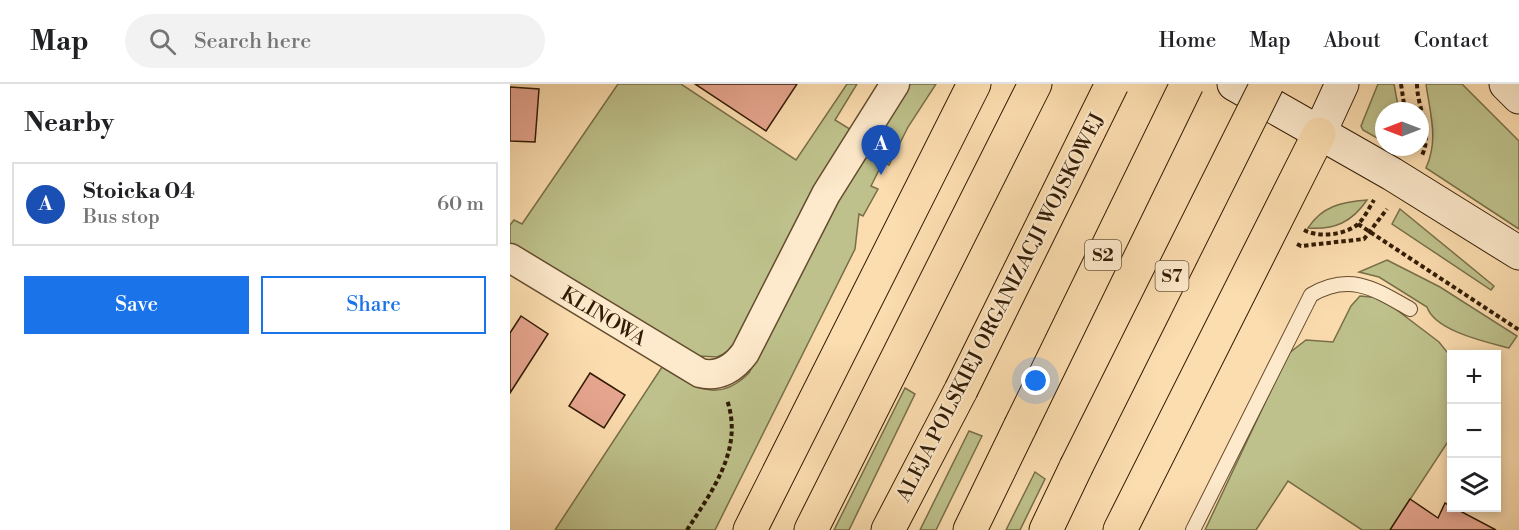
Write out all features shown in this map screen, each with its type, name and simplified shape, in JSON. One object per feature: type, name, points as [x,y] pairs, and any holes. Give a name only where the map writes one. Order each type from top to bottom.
[{"type":"highway","points":[[750,530],[974,84]]},
{"type":"highway","points":[[811,530],[1035,84]]},
{"type":"highway","name":"ALEJA POLSKIEJ ORGANIZACJI WOJSKOWEJ","points":[[888,530],[961,390],[1112,84]]},
{"type":"highway","name":"S2","points":[[970,530],[1187,84]]},
{"type":"highway","name":"S7","points":[[1046,530],[1267,84]]},
{"type":"highway","points":[[1120,530],[1319,134]]},
{"type":"main road","points":[[1234,84],[1392,174],[1519,253]]},
{"type":"main road","points":[[1319,134],[1342,84]]},
{"type":"main road","points":[[1506,84],[1519,97]]},
{"type":"street","points":[[709,373],[738,362],[745,353],[826,194],[895,84]]},
{"type":"street","name":"KLINOWA","points":[[510,258],[709,373]]},
{"type":"lane","points":[[1193,530],[1311,296],[1326,286],[1353,283],[1374,288],[1410,309]]},
{"type":"path","points":[[1401,84],[1404,102]]},
{"type":"path","points":[[1358,224],[1519,330]]},
{"type":"path","points":[[687,530],[718,481],[732,445],[729,406],[709,373]]},
{"type":"green space","points":[[618,84],[681,84],[796,160],[847,84],[857,84],[835,120],[853,131],[730,351],[717,357],[699,356],[510,247],[510,225],[514,220],[522,224]]},
{"type":"green space","points":[[909,84],[936,84],[908,127],[889,165],[883,162],[871,186],[878,189],[863,216],[859,214],[855,249],[715,530],[555,530],[662,367],[695,386],[716,390],[737,383],[749,373],[814,239]]},
{"type":"green space","points":[[1378,84],[1394,84],[1397,102],[1375,102],[1375,137],[1363,130],[1361,126]]},
{"type":"green space","points":[[1426,84],[1462,84],[1519,141],[1519,229],[1426,168],[1433,137]]},
{"type":"green space","points":[[1367,200],[1355,214],[1342,223],[1326,228],[1308,228],[1320,215],[1333,206]]},
{"type":"green space","points":[[1400,209],[1494,286],[1491,290],[1392,224]]},
{"type":"green space","points":[[1387,260],[1440,287],[1517,336],[1509,348],[1462,334],[1440,323],[1427,307],[1379,277],[1359,272]]},
{"type":"green space","points":[[1360,296],[1381,298],[1439,342],[1447,352],[1447,443],[1390,530],[1362,530],[1288,481],[1256,530],[1205,530],[1288,354],[1306,340],[1333,342],[1351,306]]},
{"type":"green space","points":[[905,388],[915,394],[849,530],[834,530]]},
{"type":"green space","points":[[969,431],[982,436],[936,530],[920,530]]},
{"type":"green space","points":[[1035,472],[1045,479],[1020,530],[1006,530]]},
{"type":"building","points":[[695,84],[797,84],[766,131]]},
{"type":"building","points":[[510,87],[539,89],[535,142],[510,141]]},
{"type":"building","points":[[521,316],[548,334],[510,393],[510,333]]},
{"type":"building","points":[[590,373],[625,395],[604,428],[569,406]]},
{"type":"building","points":[[1410,499],[1438,518],[1445,503],[1447,512],[1462,512],[1496,530],[1390,530]]},
{"type":"place","name":"Stoicka 04","points":[[881,175]]}]
